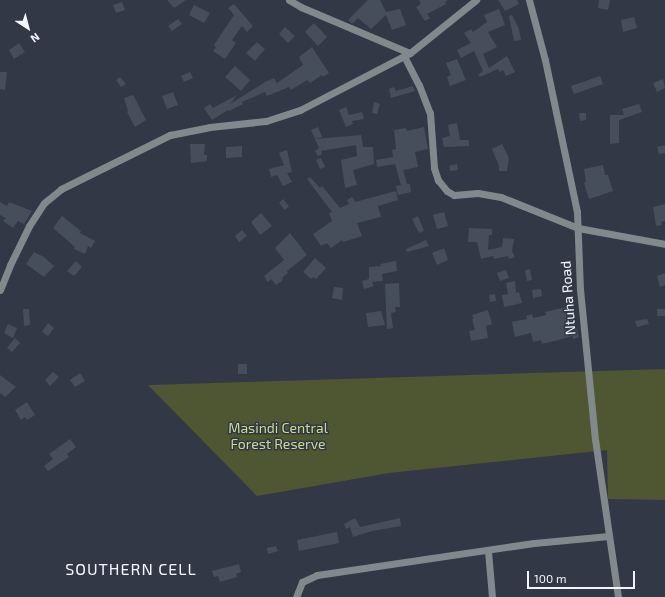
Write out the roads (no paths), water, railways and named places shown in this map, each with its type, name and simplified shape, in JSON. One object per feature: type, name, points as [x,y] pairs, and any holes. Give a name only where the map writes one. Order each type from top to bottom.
[{"type":"street","points":[[289,0],[301,7],[407,55],[430,113],[434,168],[438,180],[447,191],[454,195],[478,193],[501,197],[578,228],[665,244]]},
{"type":"street","points":[[0,290],[10,265],[29,226],[44,203],[61,189],[170,135],[210,127],[266,120],[300,110],[407,55],[476,0]]},
{"type":"street","name":"Ntuha Road","points":[[529,0],[545,60],[576,203],[580,289],[594,439],[618,597]]},
{"type":"street","points":[[296,597],[302,582],[317,576],[534,543],[609,536]]},
{"type":"street","points":[[488,551],[492,597]]},
{"type":"district","name":"SOUTHERN CELL","points":[[131,569]]},
{"type":"park label","name":"Masindi Central Forest Reserve","points":[[278,436]]}]
